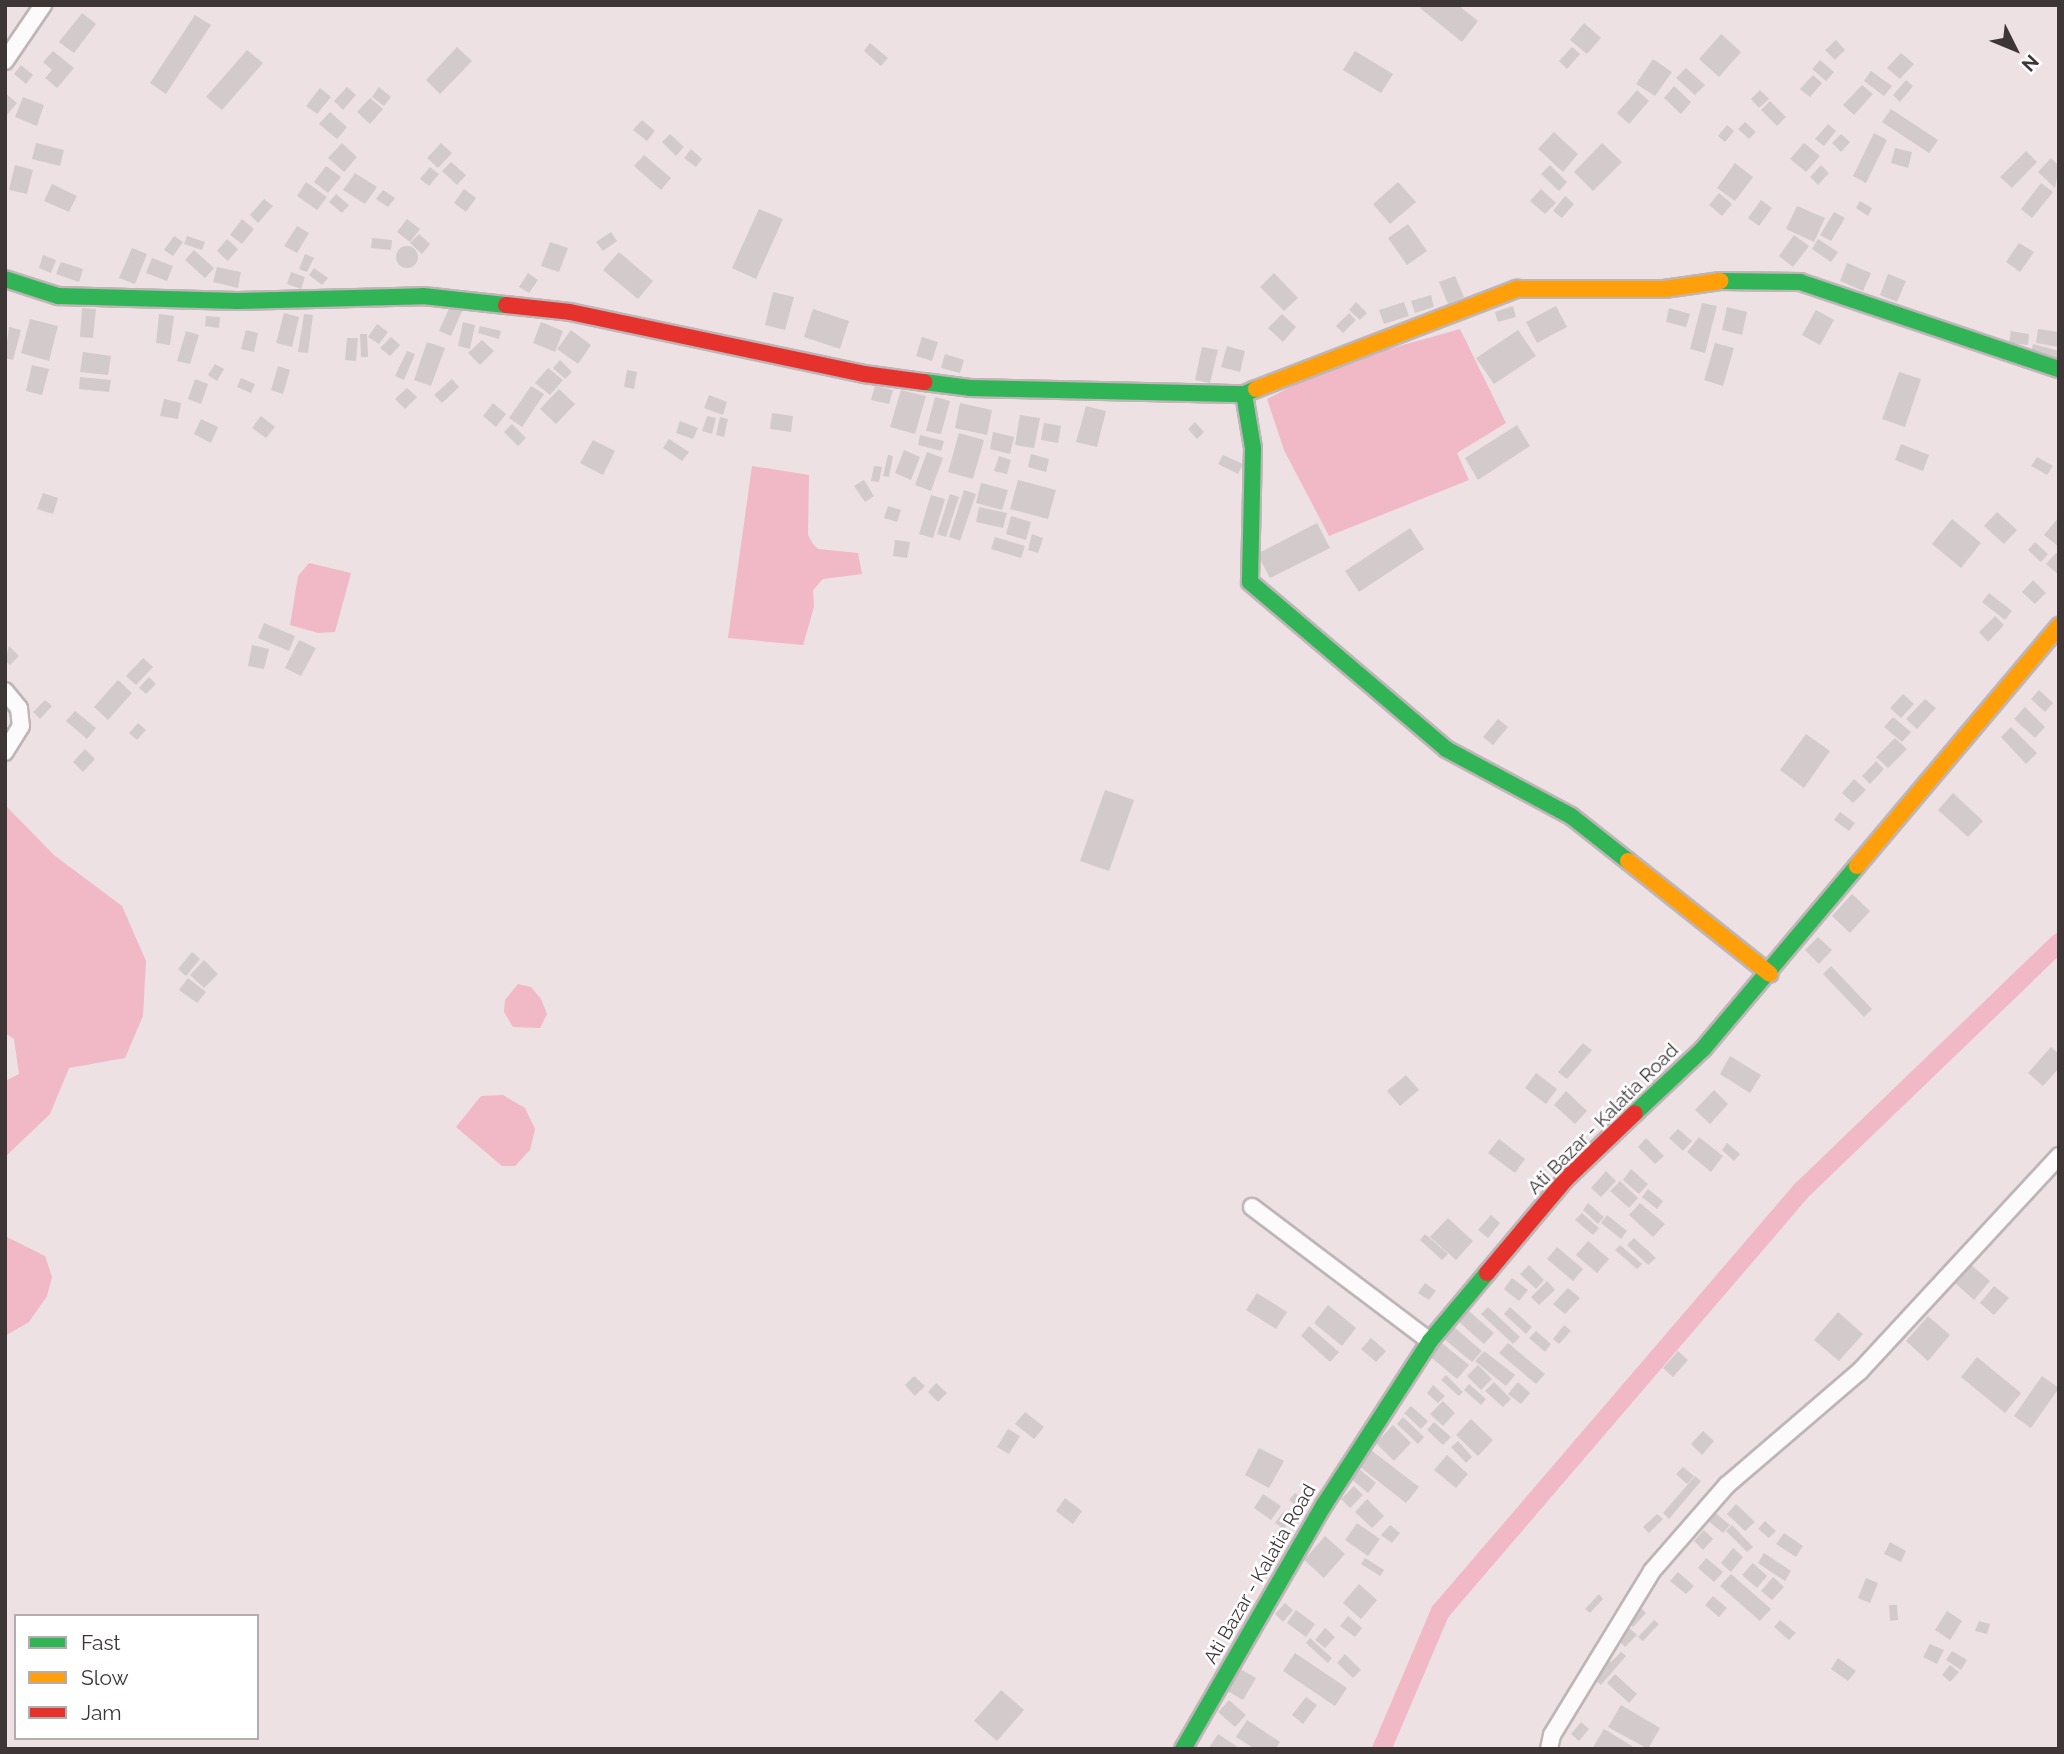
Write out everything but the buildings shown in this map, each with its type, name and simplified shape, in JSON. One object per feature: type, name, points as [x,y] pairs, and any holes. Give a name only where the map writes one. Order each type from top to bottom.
[{"type":"street","points":[[5,61],[43,5]]},
{"type":"street","points":[[5,279],[58,296],[238,301],[423,296],[570,312],[864,374],[970,388],[1244,394],[1517,289],[1664,289],[1730,280],[1800,282],[2059,369]]},
{"type":"street","points":[[1244,394],[1253,448],[1250,582],[1446,749],[1571,816],[1770,974]]},
{"type":"street","name":"Ati Bazar - Kalatia Road","points":[[1182,1749],[1324,1505],[1430,1341],[1566,1179],[1703,1049],[1770,974],[2059,626]]},
{"type":"street","points":[[5,691],[19,708],[21,726],[5,752]]},
{"type":"street","points":[[1549,1749],[1552,1735],[1652,1571],[1727,1485],[1860,1371],[2059,1156]]},
{"type":"street","points":[[1252,1207],[1430,1341]]},
{"type":"shaded area","points":[[1460,329],[1506,423],[1457,453],[1469,480],[1329,536],[1284,450],[1267,399],[1335,364]]},
{"type":"shaded area","points":[[752,466],[809,475],[808,535],[813,544],[818,549],[858,553],[862,574],[823,579],[813,590],[814,607],[803,645],[728,638]]},
{"type":"shaded area","points":[[309,563],[351,573],[335,632],[318,633],[290,625],[298,576]]},
{"type":"shaded area","points":[[5,805],[55,856],[122,906],[146,961],[143,1016],[125,1058],[69,1068],[50,1114],[5,1157],[5,1081],[19,1074],[14,1039],[5,1033]]},
{"type":"shaded area","points":[[518,984],[531,987],[541,999],[547,1014],[540,1028],[513,1027],[504,1012],[505,1000]]},
{"type":"shaded area","points":[[503,1095],[525,1108],[535,1129],[530,1150],[515,1166],[502,1166],[456,1127],[481,1096]]},
{"type":"shaded area","points":[[5,1236],[45,1256],[52,1277],[47,1296],[29,1322],[5,1336]]},
{"type":"waterway","points":[[1381,1749],[1440,1611],[1801,1190],[2059,942]]},
{"type":"traffic: fast","points":[[5,279],[58,296],[238,301],[423,296],[506,305]]},
{"type":"traffic: fast","points":[[1720,281],[1800,282],[2059,369]]},
{"type":"traffic: fast","points":[[924,382],[970,388],[1244,394],[1256,389]]},
{"type":"traffic: fast","points":[[1244,394],[1253,448],[1250,582],[1446,749],[1571,816],[1628,861]]},
{"type":"traffic: fast","points":[[1635,1113],[1703,1049],[1857,866]]},
{"type":"traffic: fast","points":[[1183,1749],[1324,1505],[1430,1341],[1487,1273]]},
{"type":"traffic: slow","points":[[1256,389],[1517,289],[1664,289],[1720,281]]},
{"type":"traffic: slow","points":[[1857,866],[2059,626]]},
{"type":"traffic: slow","points":[[1628,861],[1770,974]]},
{"type":"traffic: jam","points":[[506,305],[570,312],[864,374],[924,382]]},
{"type":"traffic: jam","points":[[1487,1273],[1566,1179],[1635,1113]]}]
